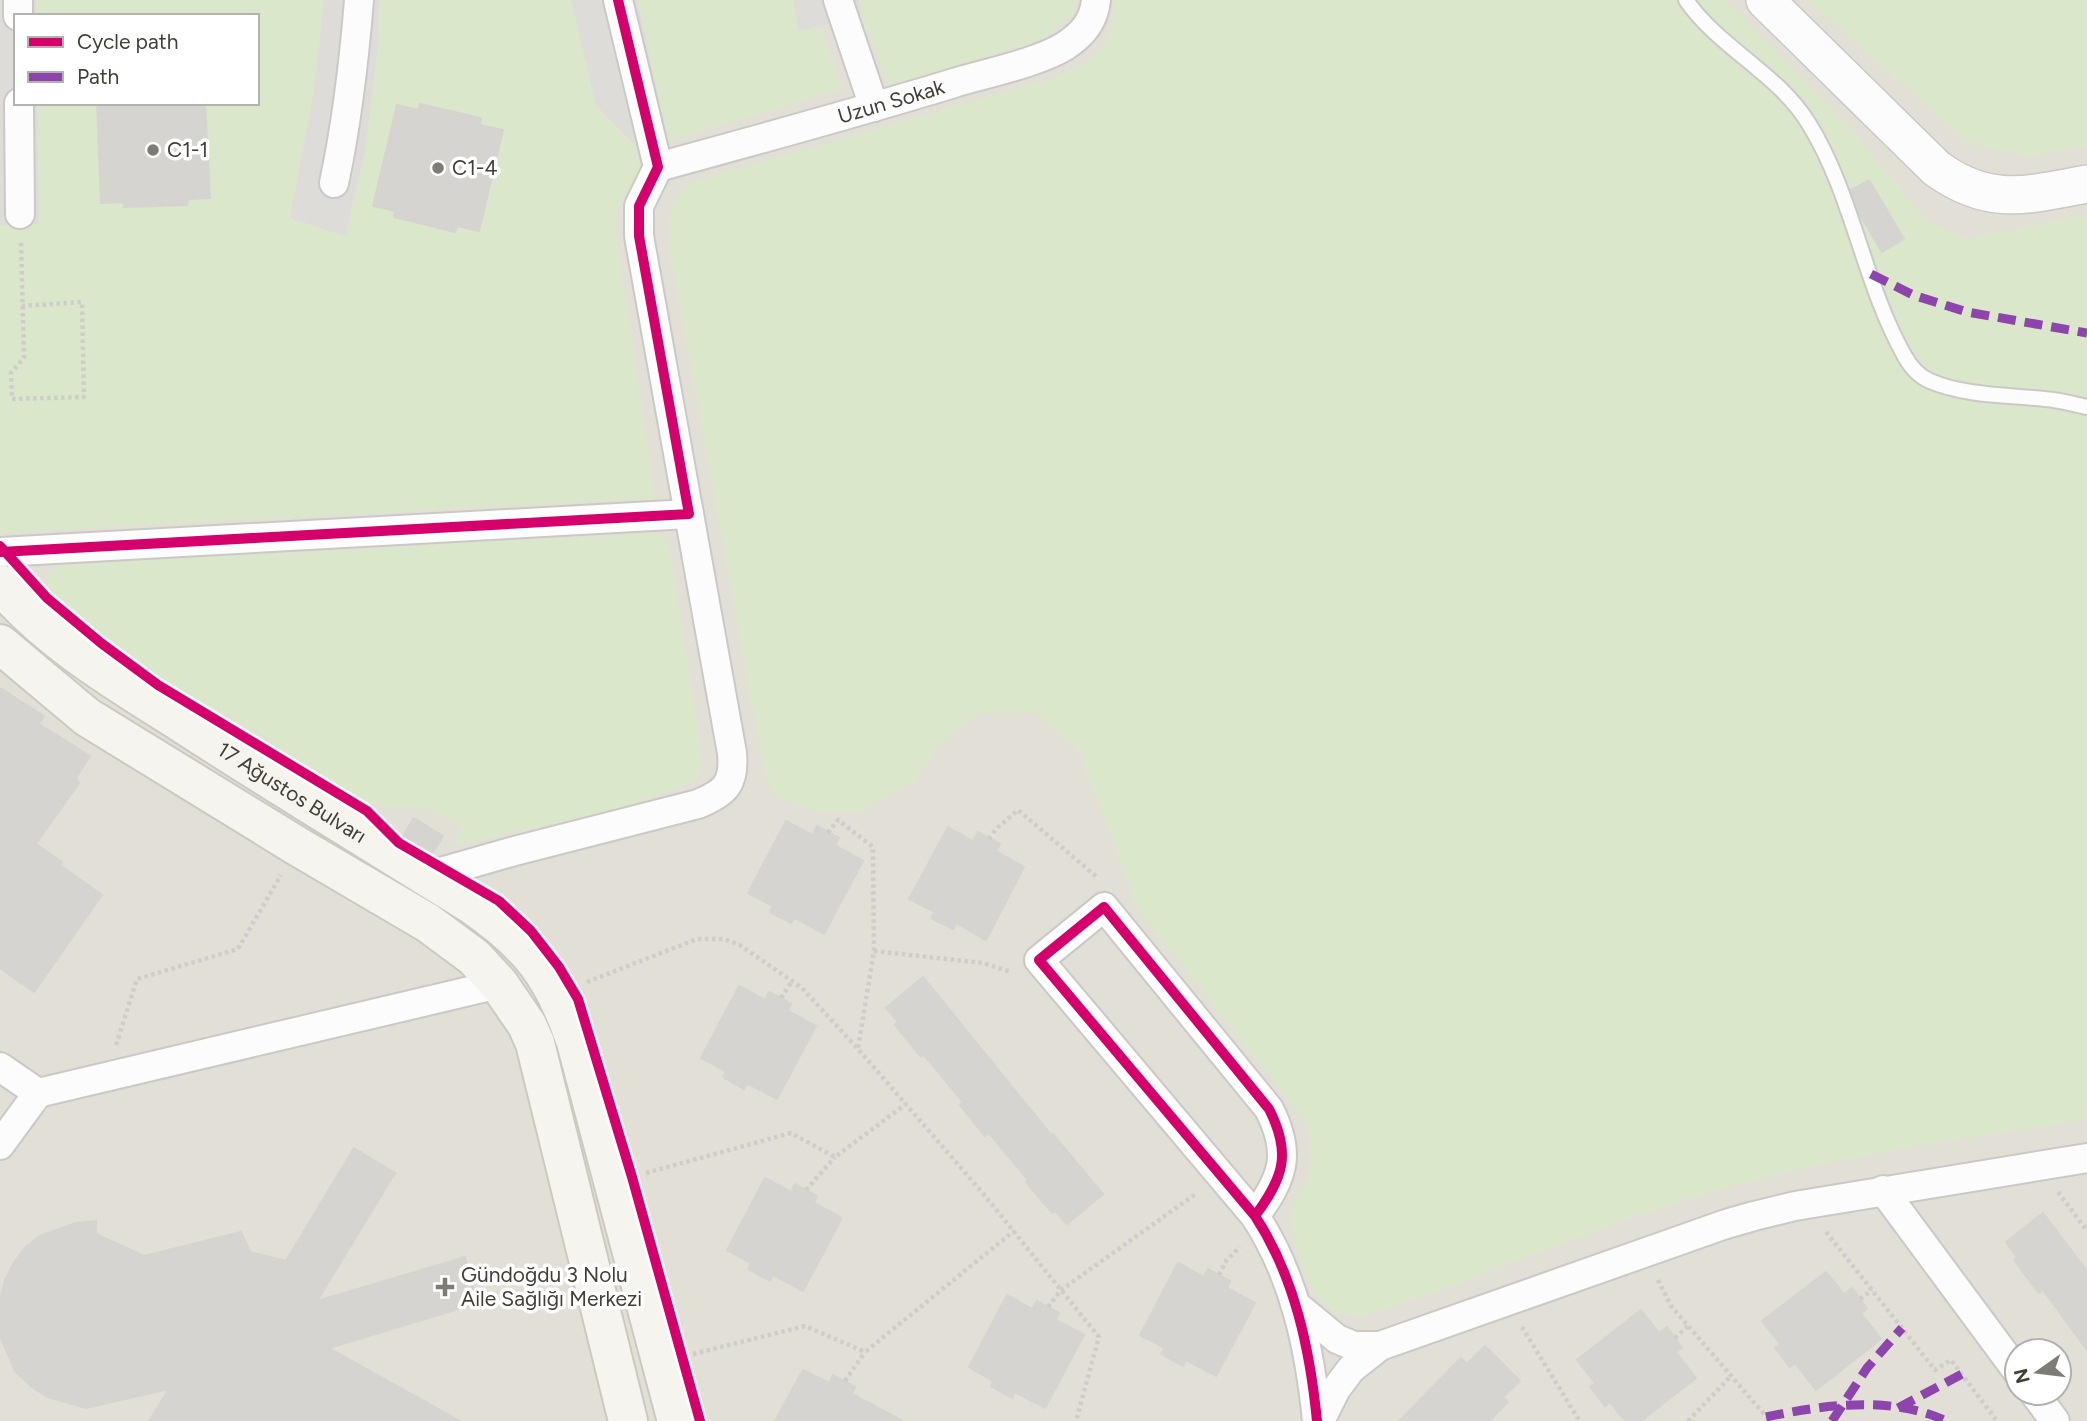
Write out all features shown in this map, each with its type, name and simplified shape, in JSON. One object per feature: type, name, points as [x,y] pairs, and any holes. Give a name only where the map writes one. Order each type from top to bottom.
[{"type":"main road","name":"17 Ağustos Bulvarı","points":[[0,583],[32,616],[79,656],[236,759],[427,876],[498,923],[531,953],[557,993],[576,1042],[677,1421]]},
{"type":"main road","name":"17 Ağustos Bulvarı","points":[[0,644],[87,717],[428,923],[486,970],[527,1025],[535,1043],[628,1421]]},
{"type":"street","points":[[334,183],[347,114],[359,0]]},
{"type":"street","points":[[427,876],[698,804],[720,794],[733,767],[639,228],[639,206],[658,167],[618,0]]},
{"type":"street","points":[[838,0],[874,107]]},
{"type":"street","name":"Uzun Sokak","points":[[658,167],[874,107],[1036,58],[1063,47],[1090,25],[1096,0]]},
{"type":"street","points":[[1765,0],[1936,168],[1954,182],[1992,194],[2018,195],[2087,184]]},
{"type":"street","points":[[19,105],[20,214]]},
{"type":"street","points":[[0,552],[689,514]]},
{"type":"street","points":[[1255,1216],[1270,1195],[1279,1175],[1283,1154],[1281,1131],[1269,1109],[1104,907],[1039,960],[1255,1216],[1278,1256],[1297,1306],[1318,1421]]},
{"type":"street","points":[[0,1145],[38,1093],[105,1079],[486,970],[498,923]]},
{"type":"street","points":[[0,1067],[38,1093]]},
{"type":"street","points":[[1297,1306],[1337,1339],[1354,1346],[1380,1346],[1726,1224],[1804,1204],[2087,1158]]},
{"type":"street","points":[[1883,1191],[2003,1352]]},
{"type":"street","points":[[1318,1421],[1351,1369],[1380,1346]]},
{"type":"lane","points":[[1686,0],[1726,43],[1767,76],[1798,106],[1810,125],[1827,160],[1903,355],[1914,370],[1928,381],[1973,392],[2050,399],[2087,407]]},
{"type":"path","points":[[20,214],[22,306],[24,358],[11,373],[12,399],[84,397],[82,302],[22,306]]},
{"type":"path","points":[[989,839],[996,829],[1018,810],[1104,882],[1104,907]]},
{"type":"path","points":[[828,833],[838,820],[873,847],[874,951],[858,1049]]},
{"type":"path","points":[[105,1079],[136,979],[238,949],[297,846]]},
{"type":"path","points":[[557,993],[684,943],[710,938],[740,944],[802,988],[906,1104],[1014,1231],[1099,1337],[1076,1421]]},
{"type":"path","points":[[874,951],[983,963],[1020,975],[1039,960]]},
{"type":"path","points":[[781,998],[792,981]]},
{"type":"path","points":[[806,1190],[835,1157],[906,1104]]},
{"type":"path","points":[[613,1182],[791,1133],[835,1157]]},
{"type":"path","points":[[2037,1166],[2087,1231]]},
{"type":"path","points":[[1048,1307],[1061,1290],[1221,1176]]},
{"type":"path","points":[[1804,1204],[1935,1370],[1951,1360],[1997,1421]]},
{"type":"path","points":[[845,1381],[865,1352],[1014,1231]]},
{"type":"path","points":[[1647,1251],[1664,1294],[1770,1421]]},
{"type":"path","points":[[1860,1299],[1872,1290]]},
{"type":"path","points":[[1507,1302],[1581,1421]]},
{"type":"path","points":[[660,1362],[805,1326],[865,1352]]},
{"type":"path","points":[[1675,1338],[1688,1326]]},
{"type":"path","points":[[1688,1421],[1731,1376]]},
{"type":"shaded area","points":[[0,0],[2087,0],[2087,1421],[0,1421]]},
{"type":"shaded area","points":[[0,0],[36,0],[36,14],[14,14],[14,105],[37,105],[39,224],[0,225]]},
{"type":"shaded area","points":[[324,0],[379,0],[378,45],[365,150],[345,236],[290,218],[314,92]]},
{"type":"shaded area","points":[[571,0],[637,0],[668,141],[636,146],[596,105]]},
{"type":"shaded area","points":[[793,0],[859,0],[861,16],[799,31]]},
{"type":"green space","points":[[36,0],[324,0],[314,92],[290,218],[345,235],[365,150],[378,45],[379,0],[571,0],[596,105],[636,146],[640,169],[618,208],[615,227],[655,498],[0,533],[0,225],[39,224],[37,105],[259,105],[259,14],[36,14]]},
{"type":"green space","points":[[637,0],[793,0],[799,31],[821,27],[842,89],[668,141]]},
{"type":"green space","points":[[859,0],[1077,0],[1075,12],[1067,21],[1037,42],[889,85],[861,16]]},
{"type":"green space","points":[[1114,0],[1726,0],[1846,123],[1928,222],[1968,239],[2087,214],[2087,1119],[1871,1154],[1785,1172],[1648,1212],[1368,1315],[1339,1313],[1320,1301],[1308,1281],[1290,1217],[1310,1165],[1311,1149],[1304,1120],[1137,908],[1078,749],[1033,712],[981,712],[942,741],[914,782],[859,812],[817,811],[773,795],[763,768],[669,247],[670,214],[676,196],[690,183],[1060,76],[1094,56],[1101,48],[1109,29]]},
{"type":"green space","points":[[1807,0],[2087,0],[2087,147],[2027,156],[1967,142]]},
{"type":"green space","points":[[653,533],[664,536],[671,558],[702,757],[698,778],[691,784],[608,812],[452,846],[462,827],[427,808],[370,805],[252,731],[164,682],[51,596],[45,583],[52,570],[65,565]]},
{"type":"building","name":"C1-4","points":[[420,104],[481,118],[480,125],[503,130],[479,231],[457,226],[455,232],[394,217],[395,211],[373,206],[397,105],[418,110]]},
{"type":"building","name":"C1-1","points":[[97,105],[205,105],[210,198],[188,199],[187,205],[124,207],[124,202],[101,203]]},
{"type":"building","points":[[1869,180],[1904,239],[1882,252],[1860,215],[1851,190]]},
{"type":"building","points":[[0,688],[44,716],[39,724],[90,756],[76,778],[79,783],[36,844],[102,895],[34,992],[0,968]]},
{"type":"building","points":[[414,818],[443,836],[432,854],[403,836]]},
{"type":"building","points":[[786,821],[812,835],[817,826],[839,838],[835,845],[863,861],[824,934],[795,918],[791,923],[770,912],[773,906],[748,893]]},
{"type":"building","points":[[948,827],[973,841],[978,832],[1000,844],[996,851],[1024,867],[986,940],[956,923],[953,929],[931,918],[935,912],[909,899]]},
{"type":"building","points":[[923,977],[1052,1136],[1053,1134],[1103,1194],[1067,1224],[1055,1211],[1052,1213],[989,1133],[985,1136],[960,1105],[963,1102],[895,1025],[898,1022],[886,1008]]},
{"type":"building","points":[[739,986],[765,1000],[769,992],[781,998],[791,1004],[788,1011],[816,1026],[777,1099],[747,1083],[744,1089],[723,1077],[726,1071],[701,1058]]},
{"type":"building","points":[[354,1148],[395,1173],[317,1301],[465,1257],[478,1303],[329,1348],[460,1421],[149,1421],[169,1389],[86,1408],[48,1397],[15,1371],[1,1338],[0,1301],[5,1280],[14,1262],[26,1247],[40,1236],[76,1223],[96,1221],[96,1234],[144,1256],[241,1232],[250,1252],[286,1261]]},
{"type":"building","points":[[765,1178],[791,1192],[795,1184],[817,1196],[814,1203],[842,1218],[803,1291],[773,1275],[770,1281],[748,1269],[751,1263],[727,1250]]},
{"type":"building","points":[[2043,1213],[2087,1271],[2087,1350],[2043,1290],[2039,1293],[2014,1260],[2017,1258],[2006,1242]]},
{"type":"building","points":[[1178,1263],[1204,1277],[1208,1269],[1230,1281],[1227,1288],[1255,1303],[1216,1376],[1186,1360],[1183,1366],[1161,1354],[1165,1348],[1140,1335]]},
{"type":"building","points":[[1826,1272],[1844,1294],[1852,1288],[1867,1309],[1861,1313],[1881,1339],[1816,1390],[1795,1363],[1790,1367],[1775,1348],[1780,1344],[1762,1321]]},
{"type":"building","points":[[1007,1295],[1032,1309],[1037,1301],[1059,1313],[1056,1320],[1084,1335],[1045,1408],[1015,1392],[1012,1398],[991,1386],[993,1381],[969,1367]]},
{"type":"building","points":[[1641,1310],[1659,1333],[1667,1327],[1682,1348],[1676,1352],[1696,1378],[1641,1421],[1625,1421],[1610,1402],[1605,1406],[1590,1387],[1595,1383],[1577,1360]]},
{"type":"building","points":[[1485,1346],[1520,1381],[1503,1397],[1508,1402],[1489,1421],[1399,1421],[1461,1358],[1467,1364]]},
{"type":"building","points":[[803,1370],[829,1383],[833,1375],[855,1387],[852,1394],[903,1421],[775,1421]]},
{"type":"marked path","points":[[1871,274],[1913,295],[1967,312],[2087,333]]},
{"type":"marked path","points":[[1832,1421],[1867,1368],[1902,1328]]},
{"type":"marked path","points":[[1898,1408],[1962,1374]]},
{"type":"marked path","points":[[1766,1417],[1834,1406],[1880,1405],[1925,1413],[1946,1421]]},
{"type":"cycle path","points":[[0,552],[689,514],[639,236],[639,206],[658,167],[618,0]]},
{"type":"cycle path","points":[[0,546],[47,598],[101,643],[158,685],[367,811],[399,843],[499,901],[531,931],[559,967],[578,999],[632,1177],[700,1421]]},
{"type":"cycle path","points":[[1255,1216],[1272,1190],[1281,1165],[1280,1139],[1269,1109],[1104,907],[1039,960],[1255,1216],[1269,1239],[1290,1289],[1305,1341],[1317,1421]]},
{"type":"place","name":"C1-1","points":[[153,150]]},
{"type":"place","name":"C1-4","points":[[438,168]]},
{"type":"place","name":"Gündoğdu 3 Nolu Aile Sağlığı Merkezi","points":[[445,1287]]}]
